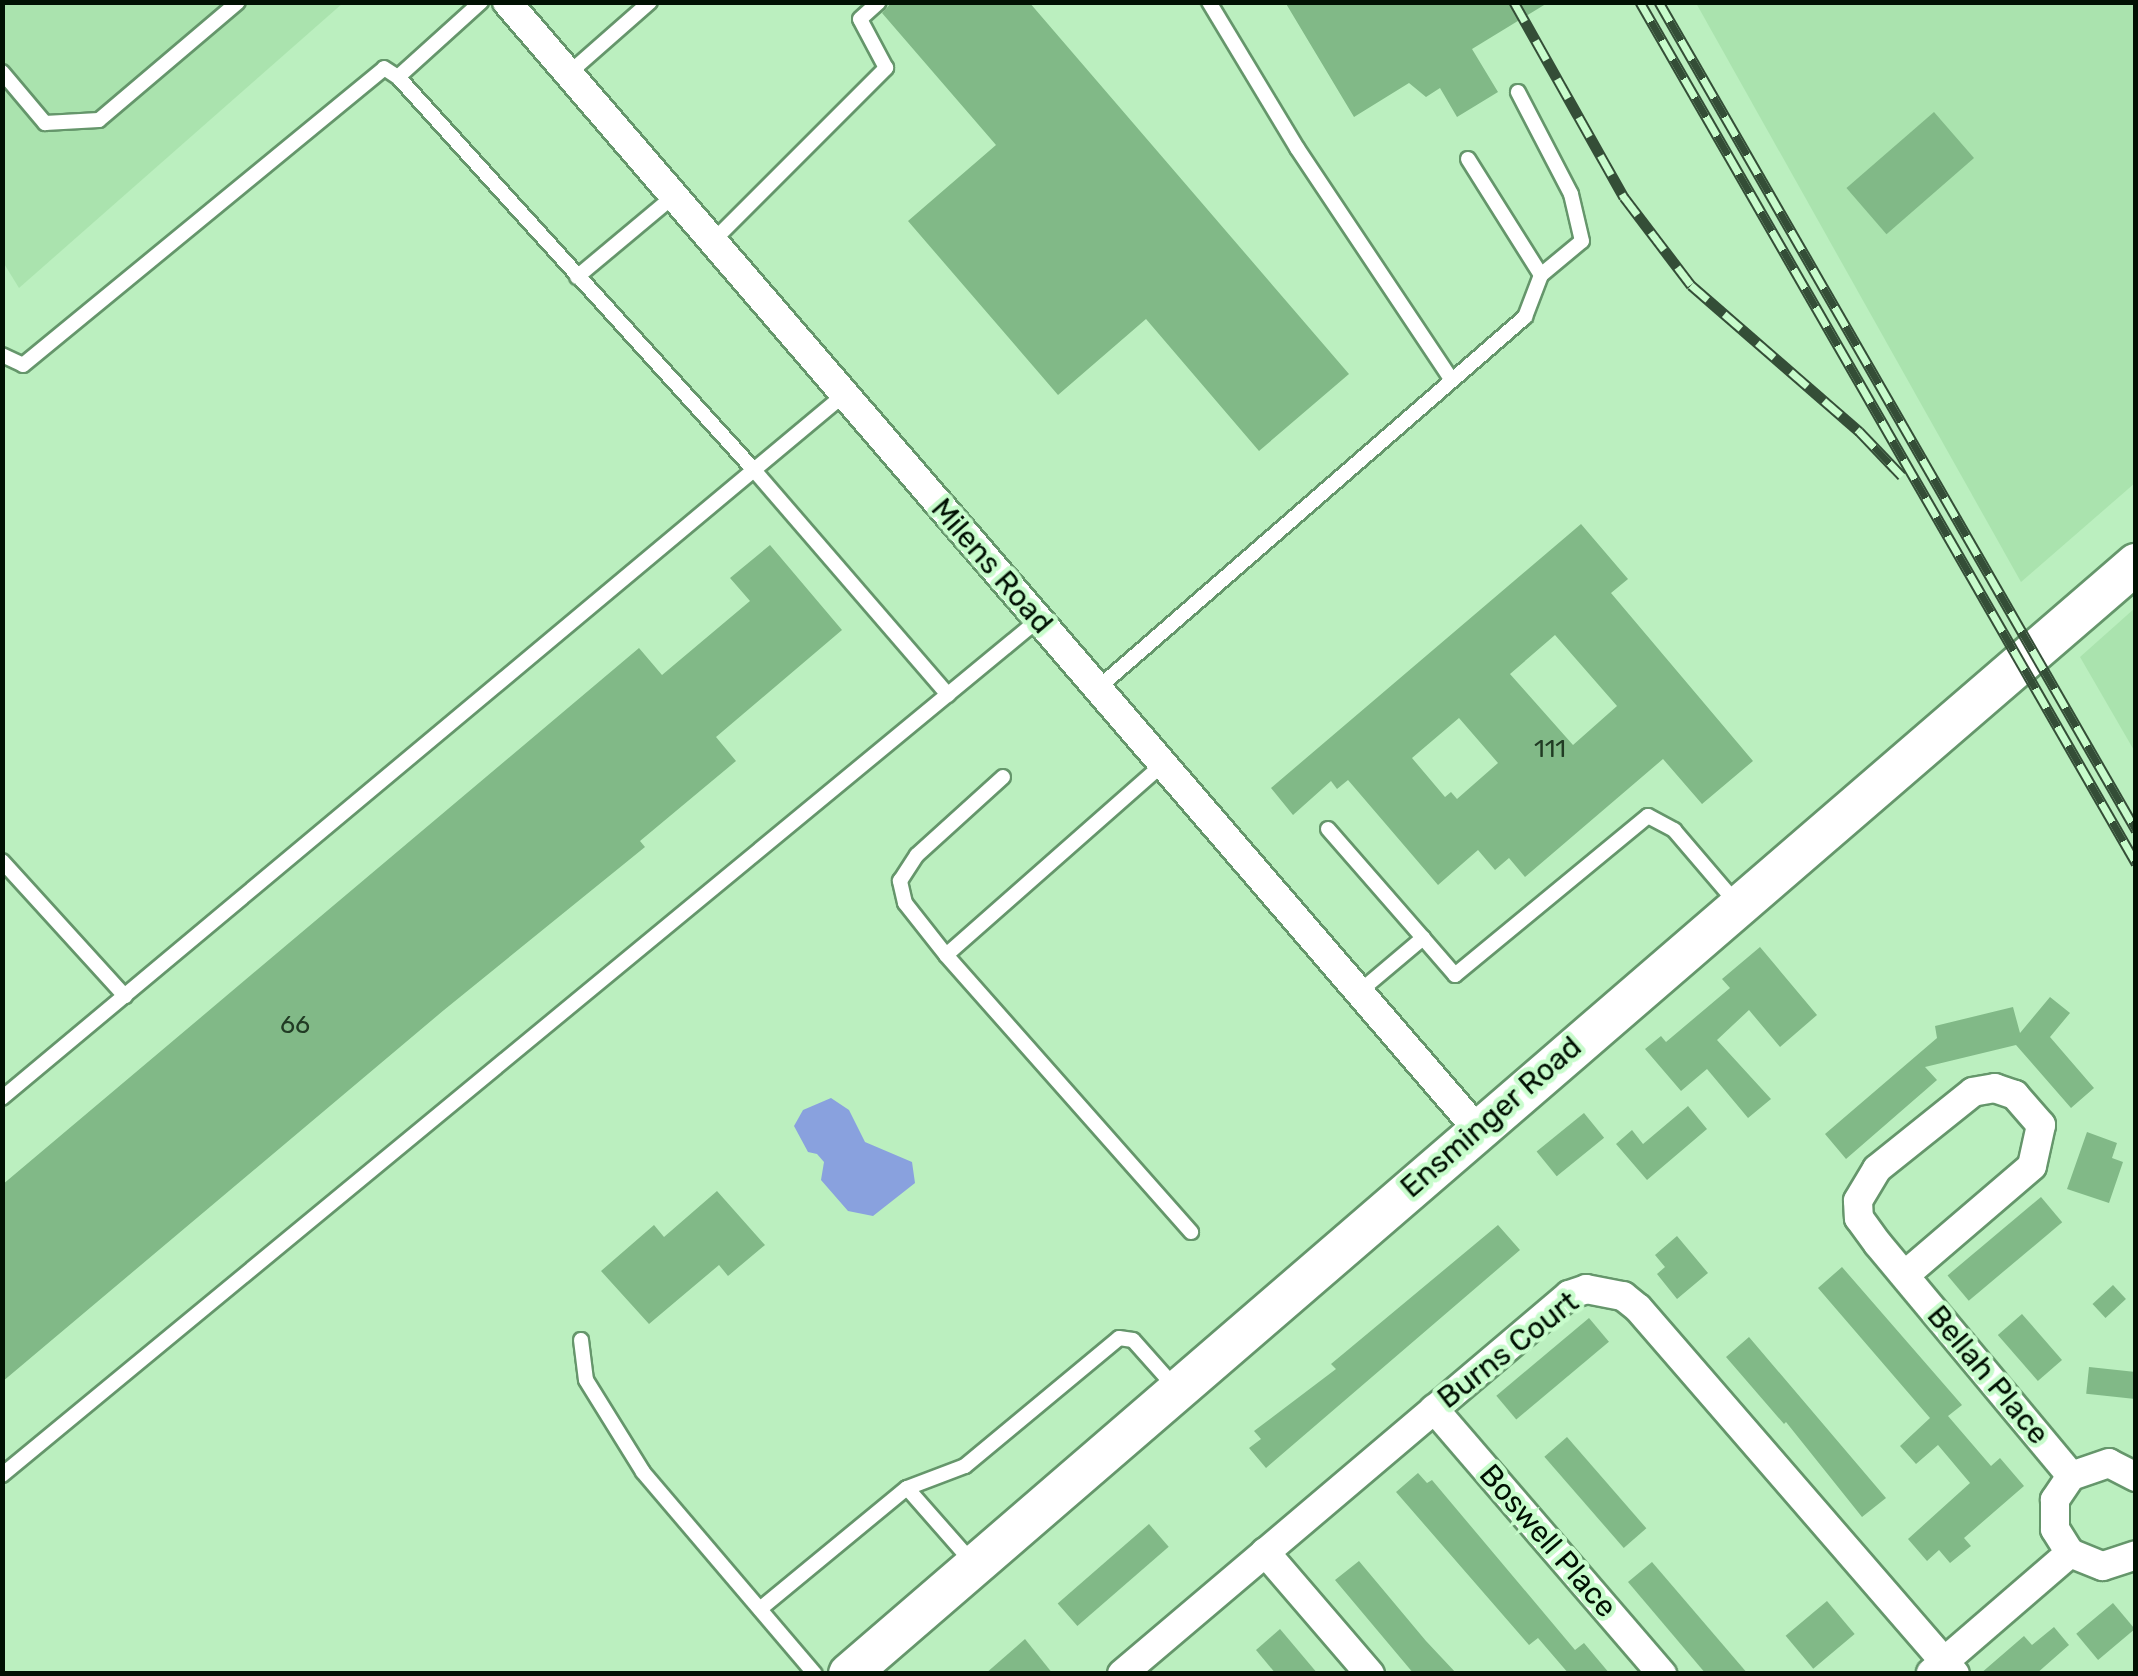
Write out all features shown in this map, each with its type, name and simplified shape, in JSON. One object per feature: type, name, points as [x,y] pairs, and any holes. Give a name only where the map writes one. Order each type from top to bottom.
[{"type":"street","name":"Milens Road","points":[[507,2],[1477,1129]]},
{"type":"street","name":"Ensminger Road","points":[[849,1674],[2136,564]]},
{"type":"street","name":"Bellah Place","points":[[1905,1275],[2032,1166],[2041,1125],[2014,1094],[1995,1088],[1973,1092],[1877,1169],[1858,1201],[1859,1218],[1905,1275],[2071,1476]]},
{"type":"street","name":"Burns Court","points":[[1122,1674],[1569,1295],[1586,1289],[1623,1296],[1638,1308],[1943,1669]]},
{"type":"street","name":"Boswell Place","points":[[1434,1409],[1662,1674]]},
{"type":"street","points":[[2136,1477],[2109,1464],[2071,1476],[2055,1500],[2055,1529],[2070,1553],[2103,1566],[2136,1555]]},
{"type":"street","points":[[1265,1552],[1370,1674]]},
{"type":"street","points":[[1943,1669],[2070,1553]]},
{"type":"lane","points":[[2,72],[45,123],[99,120],[238,2]]},
{"type":"lane","points":[[398,77],[481,2]]},
{"type":"lane","points":[[568,74],[650,2]]},
{"type":"lane","points":[[713,241],[886,68],[860,19],[878,2]]},
{"type":"lane","points":[[1210,2],[1297,148],[1452,380]]},
{"type":"lane","points":[[2,355],[23,365],[384,68],[398,77],[754,470],[948,694]]},
{"type":"lane","points":[[1098,688],[1524,317],[1541,275],[1582,241],[1571,194],[1518,92]]},
{"type":"lane","points":[[1468,159],[1541,275]]},
{"type":"lane","points":[[576,277],[674,196]]},
{"type":"lane","points":[[2,1098],[845,394]]},
{"type":"lane","points":[[2,1475],[1038,620]]},
{"type":"lane","points":[[946,956],[1164,764]]},
{"type":"lane","points":[[1003,777],[917,854],[900,881],[905,903],[946,956],[1191,1232]]},
{"type":"lane","points":[[1328,828],[1456,975],[1648,816],[1674,830],[1739,905]]},
{"type":"lane","points":[[2,862],[124,996]]},
{"type":"lane","points":[[1360,992],[1423,938]]},
{"type":"lane","points":[[760,1609],[907,1488],[965,1466],[1119,1338],[1133,1340],[1177,1389]]},
{"type":"lane","points":[[581,1340],[586,1380],[643,1472],[815,1674]]},
{"type":"lane","points":[[907,1488],[974,1565]]},
{"type":"shaded area","points":[[3,3],[343,3],[19,288],[3,262]]},
{"type":"shaded area","points":[[1696,3],[2135,3],[2135,483],[2021,582]]},
{"type":"shaded area","points":[[2135,608],[2135,752],[2080,657]]},
{"type":"water","points":[[831,1098],[849,1110],[865,1142],[912,1162],[915,1183],[873,1216],[848,1211],[821,1180],[824,1162],[817,1154],[808,1152],[794,1126],[803,1110]]},
{"type":"building","points":[[892,2],[1029,2],[1349,374],[1259,451],[1146,319],[1058,395],[908,221],[996,145],[882,13]]},
{"type":"building","points":[[1285,2],[1549,2],[1472,49],[1498,92],[1457,117],[1440,88],[1426,97],[1409,83],[1354,117]]},
{"type":"building","points":[[1934,112],[1974,158],[1886,234],[1846,188]]},
{"type":"building","points":[[1581,524],[1628,579],[1611,593],[1753,761],[1702,804],[1663,759],[1525,877],[1509,858],[1495,870],[1478,850],[1438,885],[1348,780],[1337,789],[1331,781],[1293,815],[1271,788]],"holes":[[[1555,635],[1617,706],[1573,745],[1510,674]],[[1459,718],[1498,763],[1457,799],[1451,792],[1445,797],[1412,758]]]},
{"type":"building","points":[[770,545],[842,630],[716,737],[736,761],[640,841],[645,847],[444,1010],[2,1382],[2,1185],[639,648],[662,675],[750,601],[730,578]]},
{"type":"building","points":[[1760,947],[1817,1015],[1780,1047],[1749,1010],[1717,1040],[1771,1099],[1748,1118],[1707,1069],[1681,1091],[1645,1049],[1661,1036],[1666,1042],[1730,988],[1722,979]]},
{"type":"building","points":[[2050,997],[2070,1013],[2050,1037],[2094,1088],[2071,1108],[2016,1045],[1925,1067],[1937,1080],[1846,1159],[1825,1134],[1937,1038],[1935,1026],[2013,1007],[2020,1033]]},
{"type":"building","points":[[1688,1106],[1707,1129],[1647,1180],[1616,1144],[1632,1130],[1643,1144]]},
{"type":"building","points":[[1584,1113],[1604,1138],[1557,1176],[1537,1151]]},
{"type":"building","points":[[2087,1132],[2117,1143],[2112,1158],[2123,1162],[2109,1203],[2067,1189]]},
{"type":"building","points":[[717,1191],[765,1245],[728,1276],[719,1265],[649,1324],[601,1271],[654,1225],[664,1237]]},
{"type":"building","points":[[2041,1197],[2062,1222],[1969,1301],[1948,1275]]},
{"type":"building","points":[[1498,1225],[1520,1250],[1266,1468],[1249,1448],[1261,1439],[1254,1431],[1336,1369],[1331,1364]]},
{"type":"building","points":[[1677,1236],[1708,1273],[1677,1299],[1657,1274],[1665,1267],[1655,1255]]},
{"type":"building","points":[[1842,1267],[1962,1405],[1948,1416],[1991,1466],[2000,1458],[2024,1486],[1964,1538],[1971,1546],[1950,1563],[1939,1550],[1927,1561],[1908,1539],[1970,1483],[1938,1445],[1916,1464],[1900,1446],[1930,1418],[1818,1288]]},
{"type":"building","points":[[2113,1285],[2126,1299],[2105,1318],[2093,1304]]},
{"type":"building","points":[[2022,1314],[2062,1360],[2038,1381],[1998,1335]]},
{"type":"building","points":[[1589,1318],[1609,1342],[1516,1420],[1496,1396]]},
{"type":"building","points":[[1749,1337],[1886,1498],[1862,1517],[1786,1422],[1726,1357]]},
{"type":"building","points":[[2089,1367],[2136,1372],[2133,1399],[2086,1394]]},
{"type":"building","points":[[1567,1437],[1646,1528],[1624,1548],[1544,1457]]},
{"type":"building","points":[[1418,1473],[1427,1483],[1432,1480],[1575,1650],[1584,1643],[1610,1674],[1569,1674],[1538,1638],[1529,1645],[1396,1492]]},
{"type":"building","points":[[1149,1524],[1169,1547],[1077,1626],[1058,1603]]},
{"type":"building","points":[[1359,1561],[1457,1674],[1414,1674],[1335,1580]]},
{"type":"building","points":[[1652,1562],[1748,1674],[1706,1674],[1628,1582]]},
{"type":"building","points":[[1827,1601],[1855,1634],[1813,1669],[1786,1636]]},
{"type":"building","points":[[2113,1603],[2135,1629],[2098,1660],[2076,1634]]},
{"type":"building","points":[[2054,1627],[2069,1645],[2036,1674],[1980,1674],[2024,1636],[2032,1645]]},
{"type":"building","points":[[1280,1629],[1318,1674],[1276,1674],[1256,1650]]},
{"type":"building","points":[[1025,1639],[1053,1674],[985,1674]]},
{"type":"railway","points":[[1514,2],[1624,197],[1691,285],[1859,431],[1902,476]]},
{"type":"railway","points":[[1640,2],[2136,863]]},
{"type":"railway","points":[[1659,2],[2136,830]]}]
